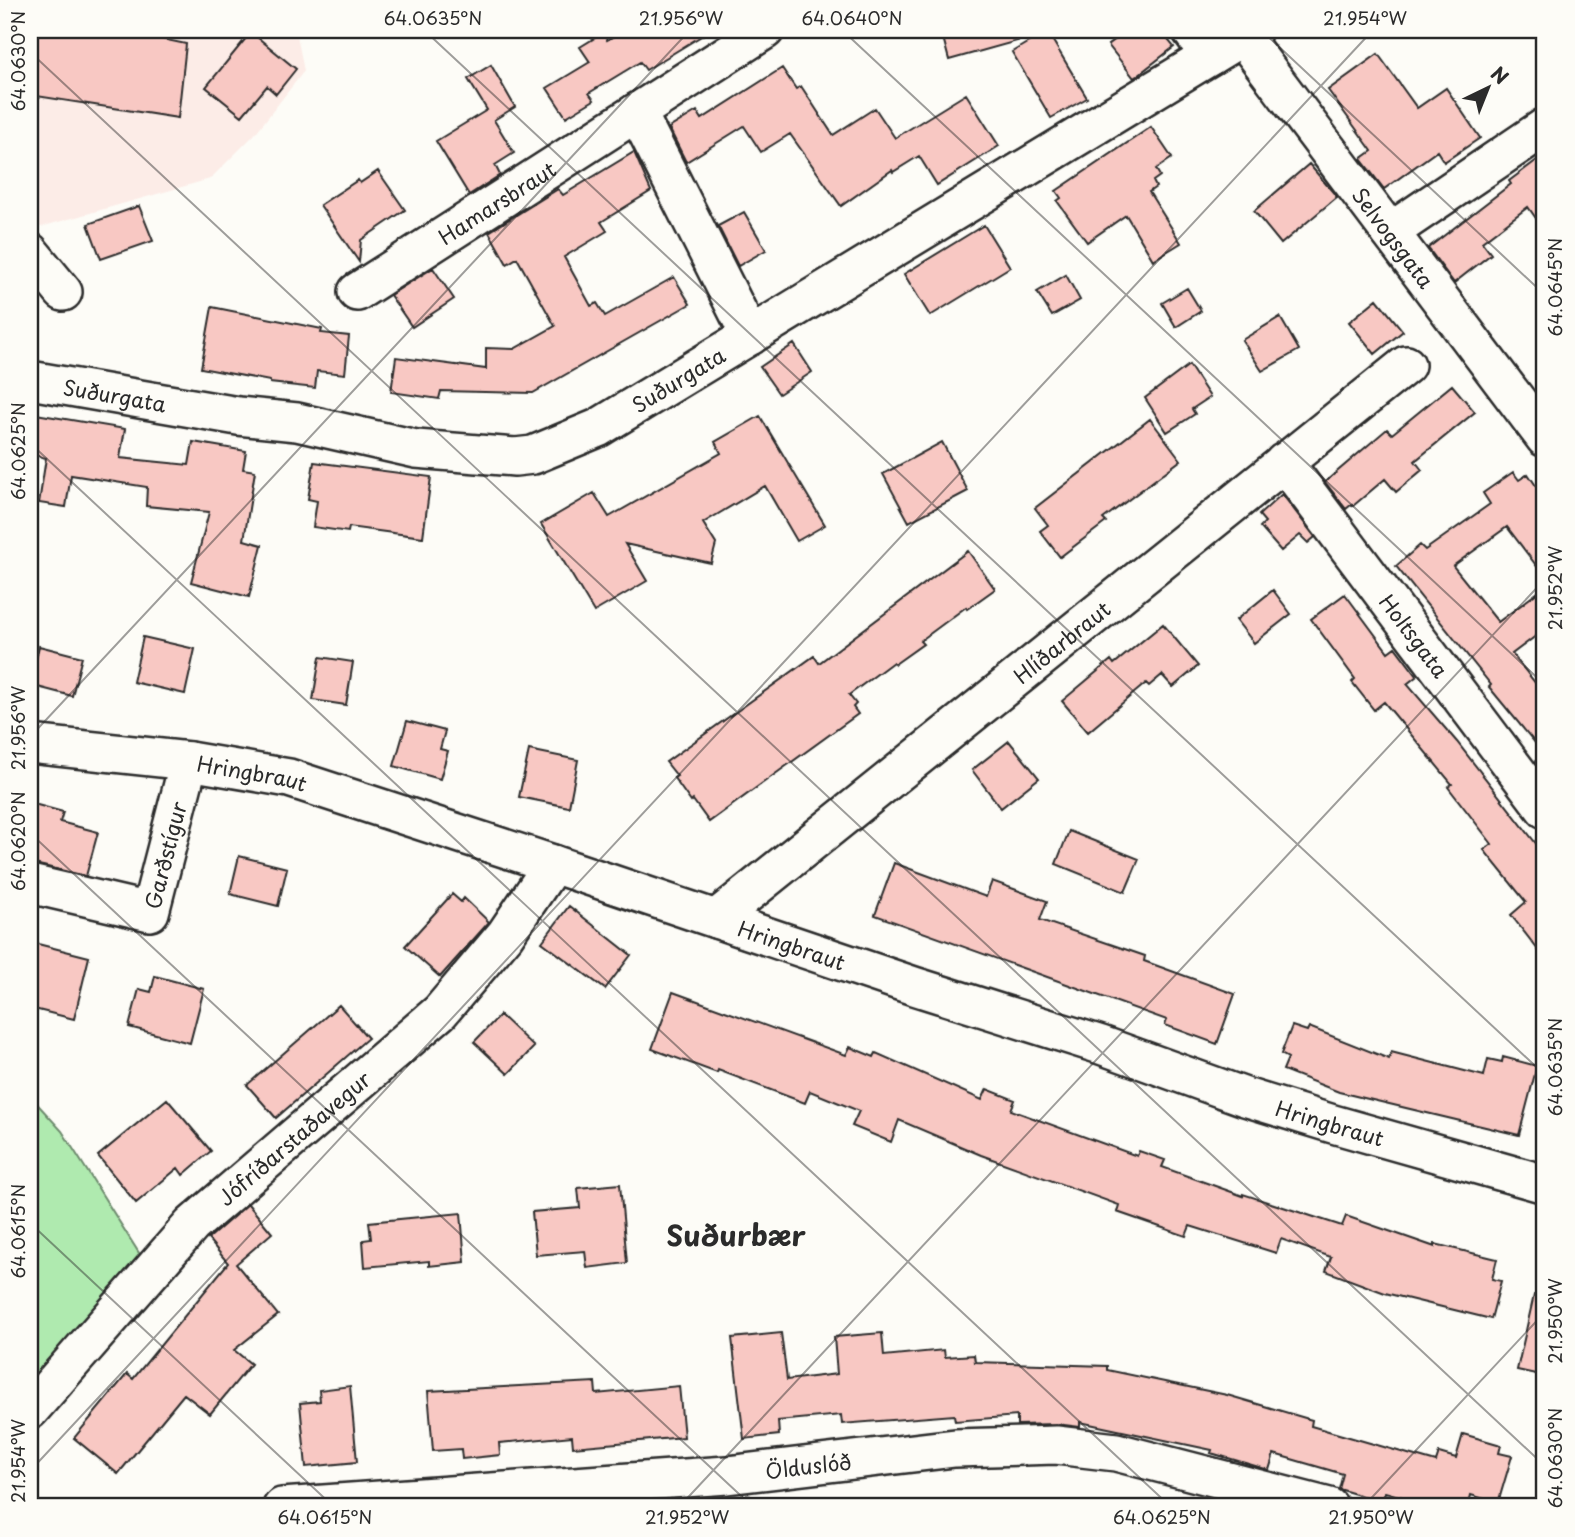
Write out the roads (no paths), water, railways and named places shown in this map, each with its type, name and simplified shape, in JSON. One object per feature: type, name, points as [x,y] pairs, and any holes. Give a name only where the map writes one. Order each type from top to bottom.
[{"type":"street","name":"Hamarsbraut","points":[[357,292],[765,30]]},
{"type":"street","name":"Suðurgata","points":[[30,380],[238,416],[297,422],[416,449],[515,457],[533,455],[598,428],[750,335],[1200,43],[1247,33]]},
{"type":"street","name":"Selvogsgata","points":[[1247,33],[1390,232],[1545,438]]},
{"type":"street","points":[[637,112],[750,335]]},
{"type":"street","points":[[1390,232],[1545,127]]},
{"type":"street","points":[[30,252],[63,292]]},
{"type":"street","name":"Hlíðarbraut","points":[[716,919],[1406,365]]},
{"type":"street","name":"Holtsgata","points":[[1284,462],[1545,809]]},
{"type":"street","name":"Hringbraut","points":[[30,744],[189,761],[289,778],[914,986],[1101,1045],[1245,1097],[1332,1125],[1545,1184]]},
{"type":"street","name":"Garðstígur","points":[[30,884],[150,912],[189,761]]},
{"type":"street","name":"Jófríðarstaðavegur","points":[[30,1410],[192,1224],[440,1013],[505,935],[553,864]]},
{"type":"street","name":"Ölduslóð","points":[[282,1507],[727,1475],[955,1448],[1056,1445],[1116,1451],[1308,1504]]},
{"type":"district","name":"Suðurbær","points":[[736,1234]]}]
